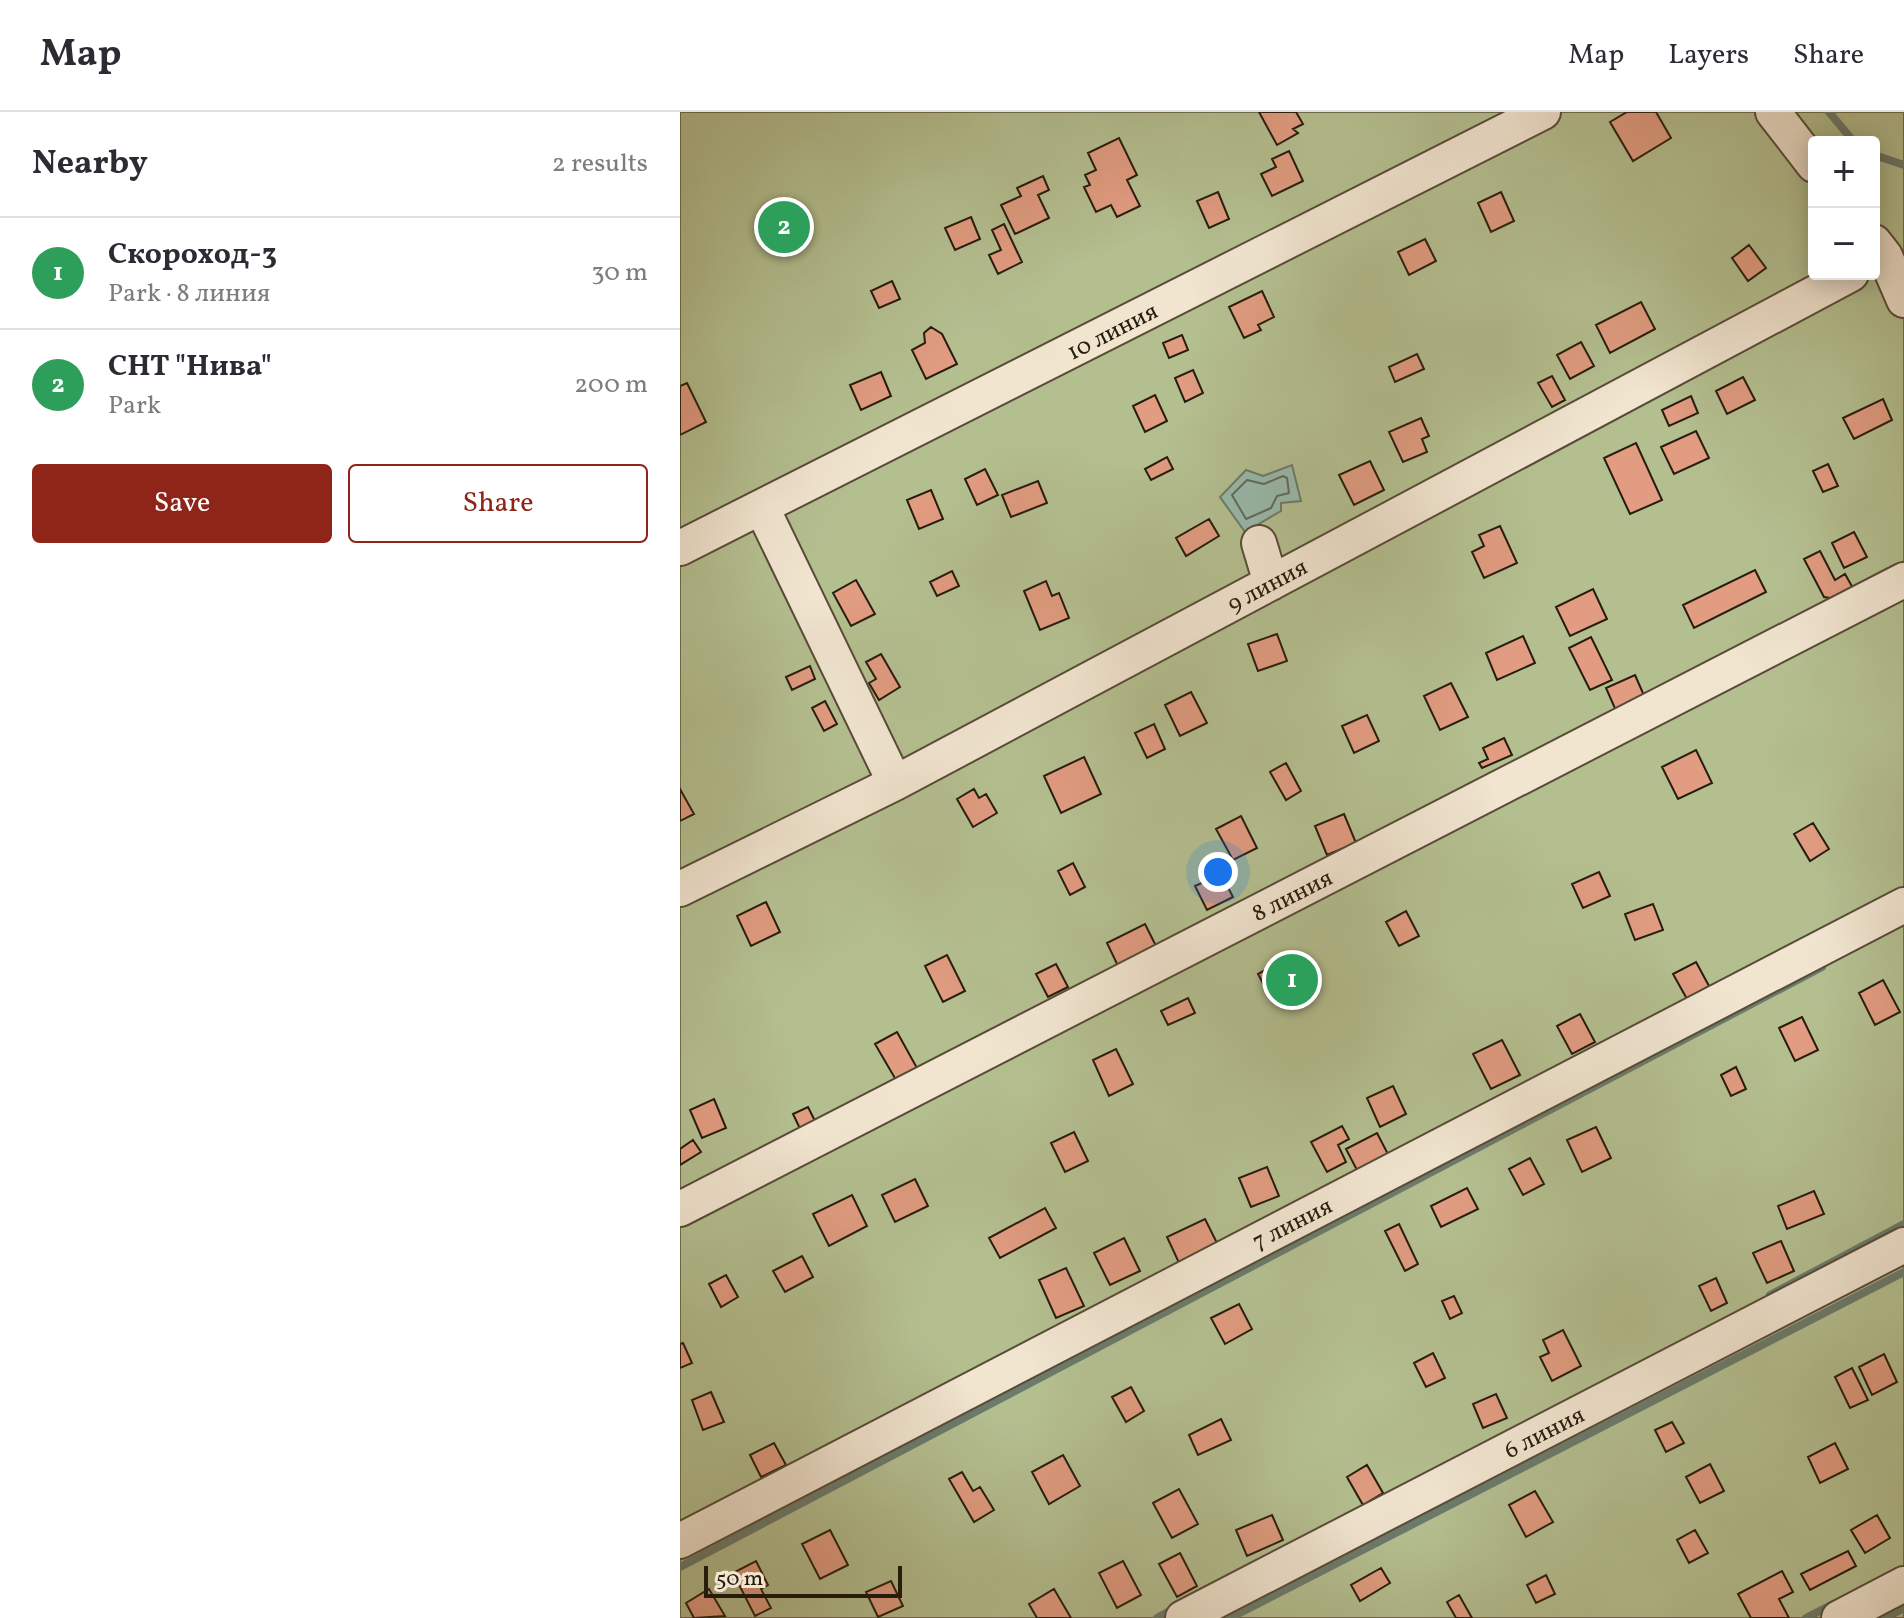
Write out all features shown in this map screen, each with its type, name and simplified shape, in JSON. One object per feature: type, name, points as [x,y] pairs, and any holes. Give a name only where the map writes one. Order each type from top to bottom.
[{"type":"street","name":"10 линия","points":[[680,548],[1543,112]]},
{"type":"street","points":[[1773,112],[1808,157]]},
{"type":"street","points":[[1880,257],[1904,300]]},
{"type":"street","name":"9 линия","points":[[680,889],[895,783],[1840,280]]},
{"type":"street","points":[[762,508],[895,783]]},
{"type":"street","points":[[1259,543],[1271,583]]},
{"type":"street","name":"8 линия","points":[[680,1209],[1904,580]]},
{"type":"street","name":"7 линия","points":[[680,1541],[1904,905]]},
{"type":"street","name":"6 линия","points":[[1183,1618],[1904,1245]]},
{"type":"street","points":[[1839,1618],[1904,1584]]},
{"type":"green space","points":[[680,112],[1904,112],[1904,1618],[680,1618]]},
{"type":"water","points":[[1292,465],[1301,501],[1281,503],[1281,511],[1245,532],[1220,497],[1246,470],[1263,476]]},
{"type":"building","points":[[1259,112],[1296,112],[1303,124],[1293,129],[1298,133],[1277,145]]},
{"type":"building","points":[[1627,112],[1656,112],[1671,138],[1633,161],[1610,122]]},
{"type":"building","points":[[1119,138],[1137,175],[1127,180],[1140,206],[1117,217],[1111,205],[1096,212],[1084,187],[1090,185],[1085,175],[1096,170],[1088,153]]},
{"type":"building","points":[[1289,151],[1303,181],[1272,196],[1261,174],[1276,167],[1272,159]]},
{"type":"building","points":[[1043,176],[1049,190],[1038,195],[1049,218],[1015,234],[1001,205],[1021,196],[1017,188]]},
{"type":"building","points":[[1218,192],[1229,219],[1209,228],[1197,201]]},
{"type":"building","points":[[1501,192],[1514,221],[1491,232],[1478,203]]},
{"type":"building","points":[[971,217],[980,239],[955,250],[945,228]]},
{"type":"building","points":[[1004,224],[1022,262],[998,274],[989,255],[1001,250],[992,230]]},
{"type":"building","points":[[1425,239],[1436,261],[1409,275],[1398,252]]},
{"type":"building","points":[[1749,245],[1766,268],[1748,281],[1732,258]]},
{"type":"building","points":[[892,281],[900,299],[879,308],[871,291]]},
{"type":"building","points":[[1262,291],[1274,317],[1258,325],[1261,330],[1244,338],[1229,307]]},
{"type":"building","points":[[1641,302],[1655,329],[1610,353],[1596,325]]},
{"type":"building","points":[[931,327],[942,334],[957,364],[926,379],[912,350],[925,343],[924,333]]},
{"type":"building","points":[[1182,335],[1188,350],[1169,358],[1163,343]]},
{"type":"building","points":[[1581,342],[1594,366],[1570,379],[1557,355]]},
{"type":"building","points":[[1417,354],[1424,369],[1395,382],[1389,367]]},
{"type":"building","points":[[1193,370],[1203,393],[1185,402],[1175,378]]},
{"type":"building","points":[[881,372],[891,396],[861,410],[850,385]]},
{"type":"building","points":[[1552,376],[1565,400],[1552,407],[1538,383]]},
{"type":"building","points":[[1743,377],[1755,400],[1727,414],[1716,391]]},
{"type":"building","points":[[687,383],[706,422],[680,435],[680,386]]},
{"type":"building","points":[[1155,395],[1167,421],[1145,432],[1133,406]]},
{"type":"building","points":[[1691,396],[1698,413],[1669,426],[1662,410]]},
{"type":"building","points":[[1883,399],[1892,420],[1854,439],[1843,418]]},
{"type":"building","points":[[1421,418],[1429,436],[1422,439],[1427,452],[1403,462],[1389,432]]},
{"type":"building","points":[[1696,431],[1709,458],[1674,474],[1661,447]]},
{"type":"building","points":[[1636,443],[1662,500],[1630,514],[1604,458]]},
{"type":"building","points":[[1167,457],[1173,469],[1151,480],[1145,469]]},
{"type":"building","points":[[1370,461],[1384,490],[1354,505],[1339,475]]},
{"type":"building","points":[[1828,464],[1838,486],[1823,492],[1813,471]]},
{"type":"building","points":[[985,469],[998,495],[977,505],[965,479]]},
{"type":"building","points":[[1038,481],[1047,503],[1011,517],[1002,495]]},
{"type":"building","points":[[931,490],[943,519],[919,529],[907,500]]},
{"type":"building","points":[[1209,519],[1219,536],[1186,556],[1176,538]]},
{"type":"building","points":[[1500,526],[1517,563],[1484,578],[1472,552],[1484,546],[1479,535]]},
{"type":"building","points":[[1854,532],[1867,557],[1844,568],[1832,543]]},
{"type":"building","points":[[1820,551],[1835,580],[1845,574],[1854,590],[1836,599],[1824,597],[1804,559]]},
{"type":"building","points":[[1755,570],[1766,592],[1694,628],[1683,605]]},
{"type":"building","points":[[952,571],[959,586],[937,596],[930,582]]},
{"type":"building","points":[[856,580],[875,614],[851,626],[833,593]]},
{"type":"building","points":[[1046,581],[1052,596],[1059,593],[1069,618],[1040,630],[1024,591]]},
{"type":"building","points":[[1593,589],[1607,619],[1570,636],[1556,607]]},
{"type":"building","points":[[1277,634],[1287,661],[1258,671],[1248,644]]},
{"type":"building","points":[[1523,636],[1535,663],[1497,680],[1486,653]]},
{"type":"building","points":[[1591,637],[1612,680],[1590,690],[1569,648]]},
{"type":"building","points":[[881,654],[900,687],[879,700],[869,683],[876,679],[866,662]]},
{"type":"building","points":[[810,666],[815,679],[792,690],[786,677]]},
{"type":"building","points":[[1635,675],[1646,700],[1617,713],[1606,688]]},
{"type":"building","points":[[1451,683],[1468,717],[1440,730],[1424,696]]},
{"type":"building","points":[[1191,692],[1207,723],[1180,736],[1165,705]]},
{"type":"building","points":[[825,701],[837,724],[824,731],[812,708]]},
{"type":"building","points":[[1367,715],[1379,741],[1354,753],[1342,726]]},
{"type":"building","points":[[1154,724],[1165,749],[1147,758],[1135,733]]},
{"type":"building","points":[[1504,738],[1512,755],[1482,768],[1479,763],[1488,759],[1483,748]]},
{"type":"building","points":[[1696,750],[1712,783],[1678,799],[1662,767]]},
{"type":"building","points":[[1084,757],[1101,794],[1061,813],[1044,776]]},
{"type":"building","points":[[1286,763],[1301,791],[1286,800],[1270,772]]},
{"type":"building","points":[[680,789],[694,814],[680,821]]},
{"type":"building","points":[[974,789],[979,798],[986,794],[997,813],[973,827],[957,799]]},
{"type":"building","points":[[1344,814],[1356,843],[1327,855],[1315,826]]},
{"type":"building","points":[[1241,816],[1257,848],[1233,860],[1216,829]]},
{"type":"building","points":[[1813,823],[1829,849],[1810,861],[1794,834]]},
{"type":"building","points":[[1073,863],[1085,887],[1070,895],[1058,871]]},
{"type":"building","points":[[1599,872],[1610,896],[1583,908],[1572,884]]},
{"type":"building","points":[[1221,874],[1233,897],[1207,910],[1195,886]]},
{"type":"building","points":[[766,902],[780,932],[751,946],[737,916]]},
{"type":"building","points":[[1653,904],[1663,930],[1635,940],[1625,914]]},
{"type":"building","points":[[1406,911],[1419,936],[1399,946],[1386,922]]},
{"type":"building","points":[[1145,924],[1157,948],[1118,966],[1107,943]]},
{"type":"building","points":[[947,955],[965,991],[943,1002],[925,966]]},
{"type":"building","points":[[1284,960],[1292,977],[1267,991],[1258,974]]},
{"type":"building","points":[[1696,962],[1709,986],[1687,999],[1673,974]]},
{"type":"building","points":[[1056,964],[1068,987],[1048,997],[1036,974]]},
{"type":"building","points":[[1883,980],[1900,1012],[1875,1025],[1859,993]]},
{"type":"building","points":[[1188,998],[1195,1013],[1168,1025],[1161,1011]]},
{"type":"building","points":[[1580,1014],[1595,1042],[1572,1054],[1557,1026]]},
{"type":"building","points":[[1802,1017],[1818,1050],[1795,1061],[1779,1028]]},
{"type":"building","points":[[897,1032],[917,1068],[896,1080],[875,1044]]},
{"type":"building","points":[[1502,1040],[1520,1075],[1491,1089],[1473,1054]]},
{"type":"building","points":[[1116,1049],[1133,1084],[1109,1096],[1093,1060]]},
{"type":"building","points":[[1736,1067],[1746,1089],[1731,1096],[1721,1075]]},
{"type":"building","points":[[1393,1086],[1406,1114],[1380,1127],[1367,1098]]},
{"type":"building","points":[[714,1099],[726,1128],[702,1138],[690,1110]]},
{"type":"building","points":[[808,1107],[818,1127],[803,1135],[793,1114]]},
{"type":"building","points":[[1342,1126],[1349,1139],[1338,1145],[1346,1162],[1327,1172],[1311,1142]]},
{"type":"building","points":[[1596,1127],[1611,1158],[1582,1172],[1567,1140]]},
{"type":"building","points":[[1074,1132],[1088,1161],[1065,1172],[1051,1143]]},
{"type":"building","points":[[1377,1133],[1391,1160],[1360,1176],[1346,1149]]},
{"type":"building","points":[[693,1140],[701,1152],[680,1165],[680,1149]]},
{"type":"building","points":[[1530,1158],[1544,1184],[1523,1195],[1509,1169]]},
{"type":"building","points":[[1267,1167],[1279,1196],[1251,1207],[1239,1178]]},
{"type":"building","points":[[915,1179],[928,1206],[895,1222],[882,1195]]},
{"type":"building","points":[[1467,1188],[1478,1209],[1441,1227],[1431,1206]]},
{"type":"building","points":[[1814,1191],[1824,1214],[1787,1229],[1778,1206]]},
{"type":"building","points":[[852,1195],[867,1226],[829,1246],[813,1214]]},
{"type":"building","points":[[1045,1208],[1056,1228],[1000,1258],[989,1238]]},
{"type":"building","points":[[1205,1219],[1219,1247],[1180,1265],[1167,1237]]},
{"type":"building","points":[[1399,1224],[1418,1264],[1405,1271],[1385,1231]]},
{"type":"building","points":[[1124,1238],[1140,1271],[1110,1285],[1094,1253]]},
{"type":"building","points":[[1781,1241],[1794,1271],[1767,1283],[1753,1253]]},
{"type":"building","points":[[802,1256],[813,1277],[785,1292],[773,1271]]},
{"type":"building","points":[[1066,1268],[1084,1306],[1056,1318],[1039,1280]]},
{"type":"building","points":[[726,1275],[738,1297],[721,1307],[709,1284]]},
{"type":"building","points":[[1716,1278],[1727,1303],[1711,1311],[1699,1286]]},
{"type":"building","points":[[1454,1296],[1462,1313],[1450,1319],[1442,1301]]},
{"type":"building","points":[[1239,1304],[1252,1329],[1225,1344],[1211,1318]]},
{"type":"building","points":[[1563,1330],[1581,1366],[1552,1381],[1540,1357],[1549,1353],[1543,1340]]},
{"type":"building","points":[[683,1343],[692,1363],[680,1368],[680,1344]]},
{"type":"building","points":[[1433,1353],[1445,1378],[1426,1387],[1414,1363]]},
{"type":"building","points":[[1884,1354],[1897,1382],[1872,1395],[1859,1367]]},
{"type":"building","points":[[1852,1368],[1868,1400],[1850,1408],[1835,1377]]},
{"type":"building","points":[[1131,1387],[1144,1411],[1126,1422],[1112,1397]]},
{"type":"building","points":[[711,1392],[724,1422],[703,1430],[692,1400]]},
{"type":"building","points":[[1496,1394],[1507,1418],[1483,1428],[1473,1404]]},
{"type":"building","points":[[1221,1419],[1231,1440],[1198,1455],[1189,1435]]},
{"type":"building","points":[[1672,1422],[1684,1443],[1666,1452],[1655,1430]]},
{"type":"building","points":[[774,1443],[786,1465],[761,1477],[750,1455]]},
{"type":"building","points":[[1835,1443],[1848,1469],[1820,1483],[1808,1457]]},
{"type":"building","points":[[1063,1455],[1080,1486],[1049,1504],[1032,1472]]},
{"type":"building","points":[[1710,1464],[1724,1491],[1700,1503],[1686,1477]]},
{"type":"building","points":[[1367,1465],[1383,1493],[1363,1505],[1347,1477]]},
{"type":"building","points":[[962,1472],[973,1491],[980,1487],[994,1510],[974,1522],[949,1479]]},
{"type":"building","points":[[1179,1489],[1198,1524],[1172,1538],[1153,1503]]},
{"type":"building","points":[[1535,1491],[1553,1522],[1526,1537],[1509,1505]]},
{"type":"building","points":[[1272,1515],[1283,1540],[1247,1556],[1236,1530]]},
{"type":"building","points":[[1877,1515],[1890,1538],[1865,1553],[1851,1530]]},
{"type":"building","points":[[830,1530],[848,1565],[820,1579],[802,1544]]},
{"type":"building","points":[[1695,1530],[1708,1553],[1689,1563],[1677,1540]]},
{"type":"building","points":[[1848,1551],[1856,1566],[1810,1590],[1801,1574]]},
{"type":"building","points":[[1180,1553],[1197,1586],[1177,1597],[1159,1564]]},
{"type":"building","points":[[756,1561],[768,1585],[761,1589],[771,1608],[755,1616],[733,1573]]},
{"type":"building","points":[[1123,1561],[1141,1595],[1117,1608],[1099,1573]]},
{"type":"building","points":[[1381,1568],[1390,1583],[1360,1601],[1351,1585]]},
{"type":"building","points":[[1782,1571],[1793,1592],[1779,1599],[1789,1618],[1751,1618],[1738,1594]]},
{"type":"building","points":[[1546,1575],[1555,1594],[1536,1603],[1527,1585]]},
{"type":"building","points":[[891,1581],[903,1606],[878,1617],[866,1592]]},
{"type":"building","points":[[709,1589],[725,1616],[694,1618],[686,1603]]},
{"type":"building","points":[[1054,1589],[1071,1618],[1037,1618],[1029,1604]]},
{"type":"building","points":[[1459,1595],[1472,1618],[1456,1618],[1447,1602]]},
{"type":"waterway","points":[[1829,112],[1849,136]]},
{"type":"waterway","points":[[1880,157],[1904,165]]},
{"type":"waterway","points":[[680,1567],[1822,967]]},
{"type":"waterway","points":[[1770,1295],[1904,1224]]},
{"type":"waterway","points":[[1230,1618],[1904,1272]]},
{"type":"waterway","points":[[1806,1618],[1833,1604]]},
{"type":"waterway","points":[[1157,1618],[1177,1607]]},
{"type":"waterway","points":[[1885,1618],[1904,1608]]},
{"type":"place","name":"СНТ \"Нива\"","points":[[784,227]]},
{"type":"place","name":"Скороход-3","points":[[1292,980]]}]
